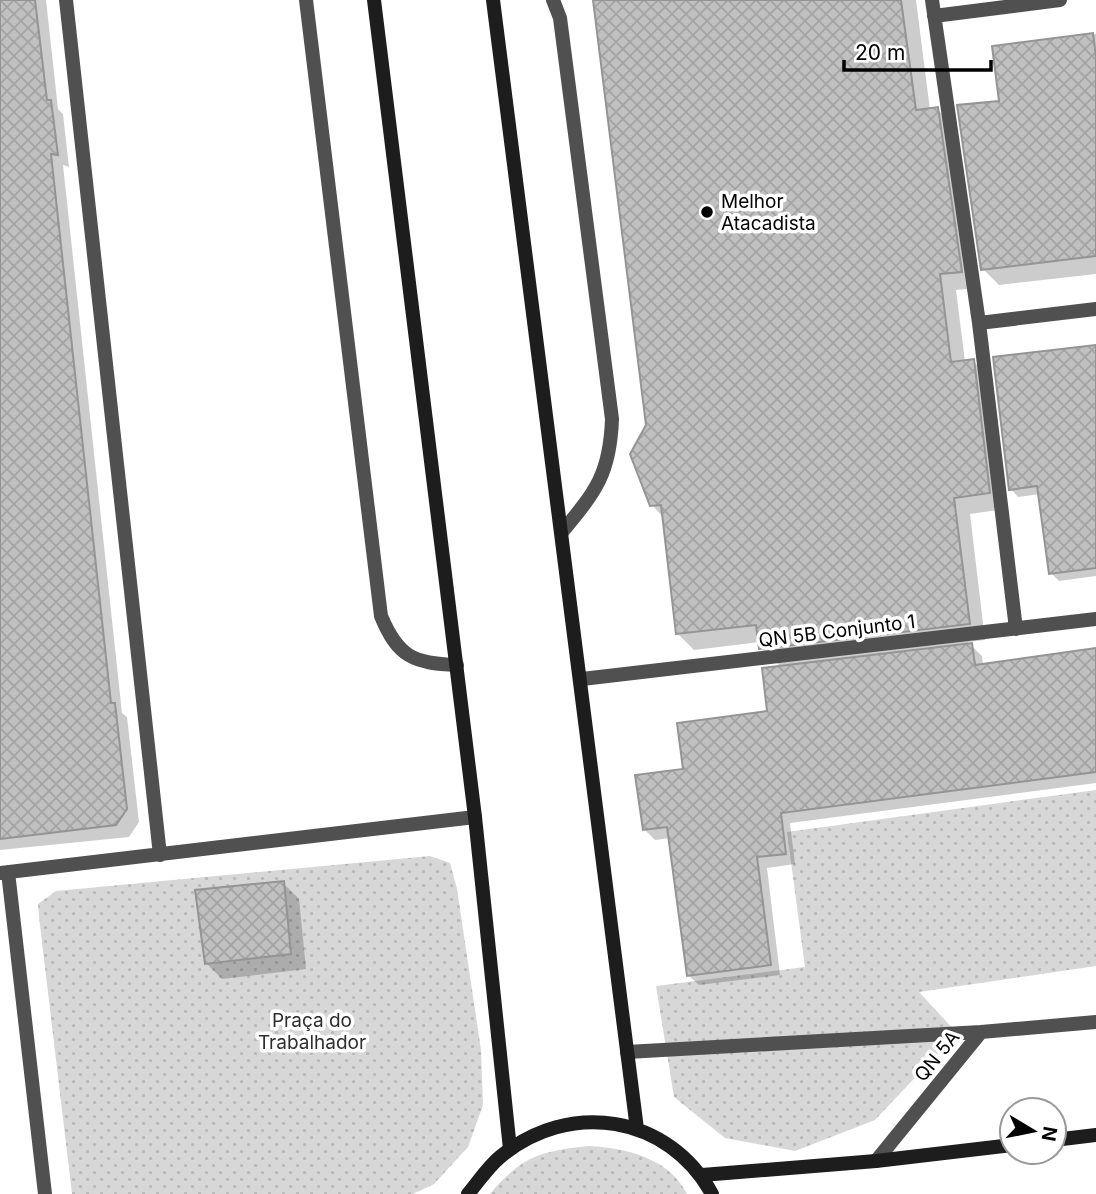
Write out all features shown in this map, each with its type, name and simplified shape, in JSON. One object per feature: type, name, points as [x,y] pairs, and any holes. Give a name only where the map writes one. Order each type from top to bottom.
[{"type":"main road","points":[[374,0],[475,817],[510,1149]]},
{"type":"main road","points":[[493,0],[582,679],[637,1129]]},
{"type":"main road","points":[[468,1194],[498,1158],[510,1149],[558,1126],[584,1122],[622,1123],[675,1150],[702,1175],[712,1194]]},
{"type":"main road","points":[[1068,1138],[1096,1135]]},
{"type":"main road","points":[[702,1175],[876,1161],[998,1147]]},
{"type":"street","points":[[66,0],[160,855]]},
{"type":"street","points":[[306,0],[381,616],[391,640],[408,657],[432,664],[457,665]]},
{"type":"street","points":[[553,0],[560,18],[612,419],[610,454],[595,492],[562,532]]},
{"type":"street","points":[[932,0],[979,323],[1016,629]]},
{"type":"street","points":[[934,16],[1060,0]]},
{"type":"street","points":[[979,323],[1096,309]]},
{"type":"street","name":"QN 5B Conjunto 1","points":[[582,679],[1096,619]]},
{"type":"street","points":[[45,1194],[4,872],[475,817]]},
{"type":"street","name":"QN 5A","points":[[876,1161],[981,1032],[1032,1030],[1096,1022]]},
{"type":"street","points":[[627,1052],[981,1032]]},
{"type":"green space","points":[[1096,790],[1096,966],[919,992],[957,1033],[875,1120],[795,1151],[725,1138],[674,1097],[656,986],[805,967],[787,832]]},
{"type":"green space","name":"Praça do Trabalhador","points":[[430,856],[450,863],[457,889],[481,1050],[483,1105],[468,1147],[434,1184],[413,1194],[72,1194],[38,904],[56,891]]},
{"type":"green space","points":[[589,1146],[617,1149],[645,1157],[669,1172],[687,1194],[490,1194],[523,1163],[545,1153]]},
{"type":"building","points":[[0,0],[35,0],[47,100],[51,100],[58,155],[51,154],[111,703],[115,703],[127,809],[116,825],[0,839]]},
{"type":"building","points":[[593,0],[901,0],[916,110],[938,107],[962,272],[940,274],[951,362],[974,359],[990,493],[954,498],[970,624],[759,649],[756,625],[676,634],[661,505],[650,506],[630,454],[646,425]]},
{"type":"building","points":[[1093,33],[1096,57],[1096,256],[981,270],[957,105],[999,101],[992,46]]},
{"type":"building","points":[[1096,345],[1096,568],[1049,574],[1037,486],[1009,490],[993,357]]},
{"type":"building","points":[[972,643],[975,665],[1096,648],[1096,772],[781,813],[786,854],[757,857],[771,965],[687,976],[667,827],[643,830],[635,775],[683,769],[677,723],[767,711],[762,668]]},
{"type":"building","points":[[284,881],[291,954],[205,964],[195,890]]},
{"type":"place","name":"Melhor Atacadista","points":[[707,212]]}]
